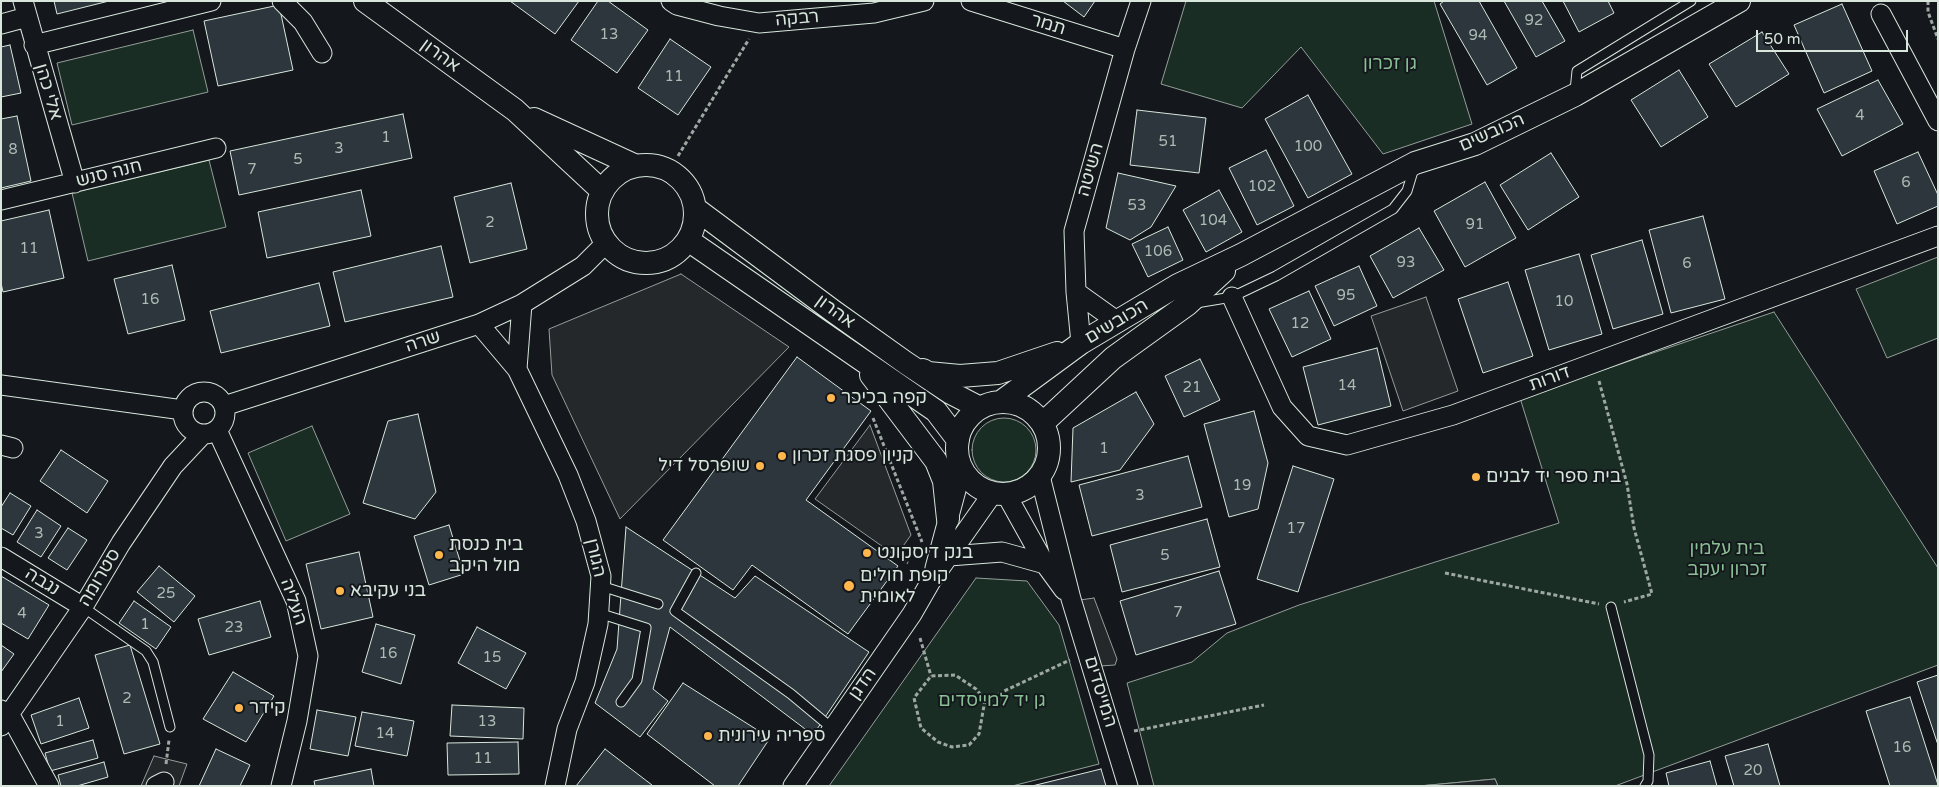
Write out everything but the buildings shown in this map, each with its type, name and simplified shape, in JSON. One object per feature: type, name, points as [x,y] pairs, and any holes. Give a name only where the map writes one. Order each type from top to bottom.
[{"type":"street","points":[[34,45],[211,1]]},
{"type":"street","points":[[282,1],[303,22],[322,53]]},
{"type":"street","name":"אהרון","points":[[365,1],[515,110],[602,191]]},
{"type":"street","name":"רבקה","points":[[671,1],[678,5],[719,16],[759,23],[874,13],[924,1]]},
{"type":"street","name":"תמר","points":[[971,1],[1125,49]]},
{"type":"street","name":"השיטה","points":[[1081,343],[1076,292],[1074,231],[1125,49],[1141,1]]},
{"type":"street","name":"הכובשים","points":[[1002,401],[1081,343],[1178,285],[1241,255],[1415,162],[1475,144],[1574,95],[1739,1]]},
{"type":"street","points":[[1,24],[25,9]]},
{"type":"street","name":"אלי כהן","points":[[25,9],[75,183]]},
{"type":"street","points":[[1880,14],[1938,121]]},
{"type":"street","name":"אהרון","points":[[515,110],[636,166]]},
{"type":"street","name":"חנה סנש","points":[[1,200],[216,148]]},
{"type":"street","points":[[655,165],[670,170],[683,180],[692,194],[696,209],[694,225],[688,240],[678,252],[665,260],[650,263],[635,262],[620,256],[606,244],[601,234],[597,220],[597,205],[602,191],[611,179],[624,170],[636,166],[655,165]]},
{"type":"street","name":"אהרון","points":[[696,209],[833,312],[951,393],[980,408]]},
{"type":"street","name":"דורות","points":[[1232,297],[1282,406],[1308,436],[1347,445],[1453,415],[1938,236]]},
{"type":"street","name":"אהרון","points":[[688,240],[936,411],[958,440]]},
{"type":"street","name":"שרה","points":[[224,406],[479,324],[522,304],[583,266],[606,244]]},
{"type":"street","name":"הכובשים","points":[[1043,423],[1113,358],[1188,304],[1241,255]]},
{"type":"street","points":[[1076,292],[1118,322]]},
{"type":"street","points":[[516,369],[522,304]]},
{"type":"street","name":"הגורן","points":[[479,324],[516,369],[571,484],[586,522],[601,576],[599,615],[585,682],[567,729],[555,786]]},
{"type":"street","points":[[906,363],[928,373],[960,376],[998,373],[1081,343]]},
{"type":"street","points":[[857,356],[936,461],[944,481],[948,519]]},
{"type":"street","points":[[1,385],[183,410]]},
{"type":"street","points":[[202,392],[215,396],[224,406],[224,419],[210,432],[190,429],[184,417],[183,410],[190,398],[202,392]]},
{"type":"street","points":[[1002,401],[1014,403],[1025,407],[1043,423],[1048,436],[1050,450],[1040,476],[1028,486],[1000,494],[981,488],[970,479],[962,468],[958,454],[958,440],[962,426],[980,408],[990,403],[1002,401]]},
{"type":"street","name":"סטרומה","points":[[4,717],[82,607],[120,543],[173,466],[210,432]]},
{"type":"street","name":"העליה","points":[[210,432],[296,601],[308,656],[297,721],[281,786]]},
{"type":"street","name":"הדגן","points":[[931,581],[962,468]]},
{"type":"street","name":"המייסדים","points":[[1040,476],[1071,599],[1128,786]]},
{"type":"street","name":"הדגן","points":[[793,786],[912,614],[931,581],[1000,494]]},
{"type":"street","name":"המייסדים","points":[[1000,494],[1045,564],[1071,599]]},
{"type":"street","points":[[949,556],[1002,552],[1045,564]]},
{"type":"street","name":"נגבה","points":[[1,557],[82,607]]},
{"type":"street","points":[[4,717],[49,786]]},
{"type":"lane","points":[[1574,95],[1577,70],[1691,1]]},
{"type":"lane","points":[[1188,304],[1232,297],[1276,276],[1393,209],[1407,191],[1415,162]]},
{"type":"lane","points":[[696,573],[675,611],[791,694],[833,729]]},
{"type":"lane","points":[[601,586],[658,604]]},
{"type":"lane","points":[[82,607],[146,651],[153,662],[170,727]]},
{"type":"lane","points":[[1610,607],[1622,646],[1649,755],[1648,781],[1645,786]]},
{"type":"lane","points":[[599,615],[646,628],[637,680],[621,702]]},
{"type":"path","points":[[1928,1],[1928,12],[1938,39]]},
{"type":"path","points":[[678,156],[759,23]]},
{"type":"path","points":[[1445,573],[1610,607],[1652,594],[1634,528],[1627,484],[1594,362]]},
{"type":"path","points":[[873,418],[882,436],[923,545]]},
{"type":"path","points":[[896,556],[908,563]]},
{"type":"path","points":[[918,634],[931,676]]},
{"type":"path","points":[[985,700],[1073,659]]},
{"type":"path","points":[[955,675],[976,689],[985,700],[979,734],[969,745],[952,747],[938,742],[921,728],[914,698],[931,676],[955,675]]},
{"type":"path","points":[[1134,731],[1264,705]]},
{"type":"path","points":[[160,784],[170,727]]},
{"type":"green space","name":"גן זכרון","points":[[1186,1],[1434,1],[1472,124],[1383,154],[1301,47],[1242,108],[1161,84]]},
{"type":"green space","points":[[193,30],[208,92],[72,125],[57,63]]},
{"type":"green space","points":[[209,160],[226,227],[88,261],[72,193]]},
{"type":"green space","points":[[1938,257],[1938,338],[1887,358],[1856,289]]},
{"type":"green space","name":"בית עלמין זכרון יעקב","points":[[1774,312],[1938,568],[1938,665],[1615,786],[1498,786],[1495,779],[1419,786],[1154,786],[1127,683],[1192,662],[1227,633],[1299,605],[1559,523],[1520,398]]},
{"type":"green space","points":[[998,418],[1010,418],[1027,427],[1034,438],[1036,450],[1034,462],[1027,473],[1010,482],[998,482],[986,477],[977,468],[972,456],[972,444],[977,432],[986,423]]},
{"type":"green space","points":[[312,426],[350,514],[286,541],[248,453]]},
{"type":"green space","name":"גן יד למייסדים","points":[[976,578],[1027,581],[1059,625],[1099,764],[1012,786],[829,786]]},
{"type":"shaded area","points":[[681,274],[789,347],[620,519],[552,375],[549,329]]},
{"type":"shaded area","points":[[1426,297],[1458,391],[1403,411],[1371,316]]},
{"type":"shaded area","points":[[870,425],[911,535],[896,556],[815,499]]},
{"type":"shaded area","points":[[1094,598],[1117,659],[1115,665],[1100,666],[1080,600]]},
{"type":"shaded area","points":[[154,756],[187,764],[179,786],[141,786]]},
{"type":"shaded area","points":[[1495,779],[1498,786],[1419,786]]},
{"type":"place","name":"קפה בכיכר","points":[[831,398]]},
{"type":"place","name":"קניון פסגת זכרון","points":[[782,456]]},
{"type":"place","name":"שופרסל דיל","points":[[760,466]]},
{"type":"place","name":"בית ספר יד לבנים","points":[[1476,477]]},
{"type":"place","name":"בנק דיסקונט","points":[[867,553]]},
{"type":"place","name":"בית כנסת מול היקב","points":[[439,555]]},
{"type":"place","name":"קופת חולים לאומית","points":[[849,586]]},
{"type":"place","name":"בני עקיבא","points":[[340,591]]},
{"type":"place","name":"קידר","points":[[239,708]]},
{"type":"place","name":"ספריה עירונית","points":[[708,736]]}]
